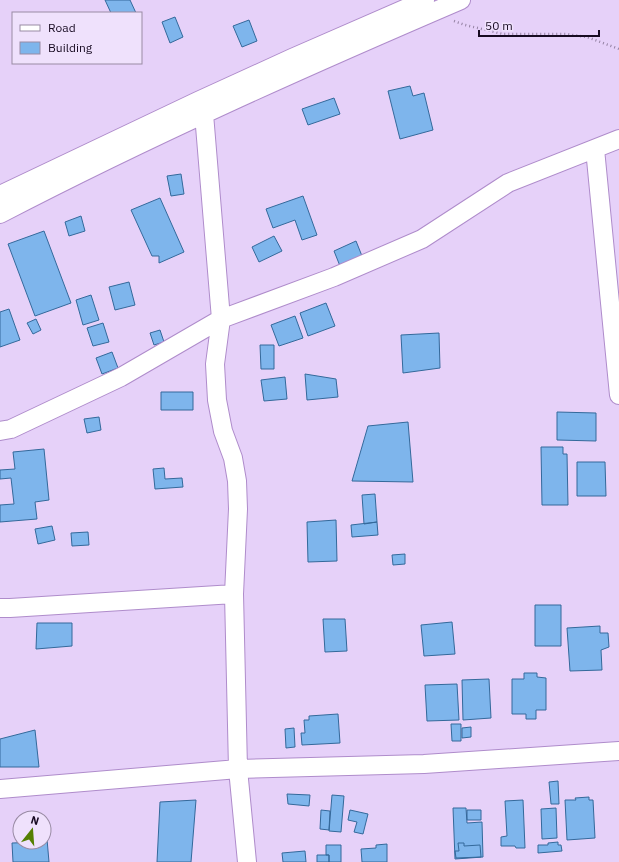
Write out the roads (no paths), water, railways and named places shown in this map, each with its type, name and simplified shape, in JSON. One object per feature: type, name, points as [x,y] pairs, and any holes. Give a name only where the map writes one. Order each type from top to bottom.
[{"type":"street","points":[[0,195],[292,58],[429,6],[461,0]]},
{"type":"street","points":[[0,214],[44,191],[204,114],[299,71],[429,6]]},
{"type":"street","points":[[204,114],[221,319],[215,364],[217,400],[223,431],[233,458],[237,481],[238,509],[234,594],[238,769],[247,862]]},
{"type":"street","points":[[0,431],[11,429],[122,377],[221,319],[334,277],[422,239],[508,183],[619,139]]},
{"type":"street","points":[[595,149],[619,395]]},
{"type":"street","points":[[0,608],[234,594]]},
{"type":"street","points":[[0,789],[238,769],[424,764],[619,751]]}]
